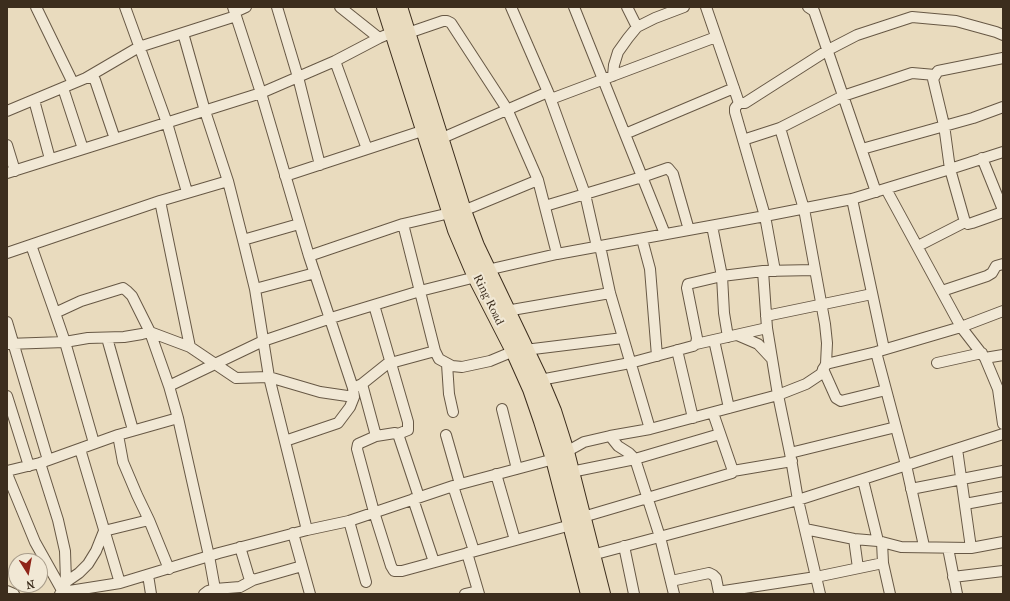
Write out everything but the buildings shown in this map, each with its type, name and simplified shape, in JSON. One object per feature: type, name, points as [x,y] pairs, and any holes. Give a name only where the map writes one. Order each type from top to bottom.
[{"type":"main road","name":"Ring Road","points":[[385,7],[425,130],[481,273],[520,351],[540,380],[553,411],[560,455],[577,521],[592,555],[602,594]]},
{"type":"main road","name":"Ring Road","points":[[399,7],[393,34],[440,139],[457,212]]},
{"type":"main road","name":"Ring Road","points":[[481,273],[506,311],[520,351],[530,389],[560,455],[571,472],[577,521],[589,594]]},
{"type":"street","points":[[36,7],[74,83]]},
{"type":"street","points":[[7,111],[86,78],[139,47],[183,33],[246,7]]},
{"type":"street","points":[[278,7],[298,77],[320,164]]},
{"type":"street","points":[[340,7],[393,34]]},
{"type":"street","points":[[511,7],[550,96],[585,194],[610,293],[650,429]]},
{"type":"street","points":[[574,7],[665,234]]},
{"type":"street","points":[[627,7],[637,27]]},
{"type":"street","points":[[613,76],[614,65],[618,52],[637,27],[669,10],[684,7]]},
{"type":"street","points":[[706,7],[739,104]]},
{"type":"street","points":[[808,7],[814,11],[862,149],[881,190],[918,246],[961,327],[983,355],[1000,389],[1003,424]]},
{"type":"street","points":[[128,8],[139,47],[167,123],[187,192]]},
{"type":"street","points":[[235,11],[309,256],[356,390],[376,436]]},
{"type":"street","points":[[775,271],[765,216],[735,110],[739,104],[745,103],[828,50],[856,35],[912,17],[956,21],[1003,35]]},
{"type":"street","points":[[7,145],[11,172],[261,94],[393,34],[447,21],[451,23],[507,109],[538,180],[557,254]]},
{"type":"street","points":[[183,33],[205,111],[228,181],[243,240],[255,289],[269,377],[307,530]]},
{"type":"street","points":[[440,139],[507,109],[603,80],[716,37]]},
{"type":"street","points":[[743,140],[780,128],[843,96],[912,73],[935,75],[938,72],[1003,58]]},
{"type":"street","points":[[336,61],[366,149]]},
{"type":"street","points":[[935,75],[934,79],[944,125],[950,169],[965,222]]},
{"type":"street","points":[[86,78],[92,78],[95,80],[115,139]]},
{"type":"street","points":[[63,88],[84,149]]},
{"type":"street","points":[[625,134],[734,88]]},
{"type":"street","points":[[34,100],[50,160]]},
{"type":"street","points":[[862,149],[973,118],[1003,107]]},
{"type":"street","points":[[61,593],[103,590],[120,583],[240,547],[293,533],[349,521],[457,485],[517,469],[560,455],[584,442],[650,429],[713,413],[778,395],[806,384],[821,374],[824,367],[827,343],[822,305],[804,209],[780,128]]},
{"type":"street","points":[[285,176],[425,130]]},
{"type":"street","points":[[169,386],[215,365],[263,340],[481,273],[557,254],[852,199],[1003,152]]},
{"type":"street","points":[[918,246],[965,222],[968,224],[972,223],[1003,209],[982,158]]},
{"type":"street","points":[[544,206],[642,178],[668,168],[673,174],[690,230]]},
{"type":"street","points":[[309,256],[404,224],[457,212],[538,180]]},
{"type":"street","points":[[7,253],[187,192],[228,181]]},
{"type":"street","points":[[852,199],[872,294],[886,390],[906,465],[924,546]]},
{"type":"street","points":[[160,201],[190,347]]},
{"type":"street","points":[[243,240],[299,224]]},
{"type":"street","points":[[404,224],[435,351],[439,360],[452,366],[462,367],[490,361],[520,351],[623,338]]},
{"type":"street","points":[[712,226],[722,276],[724,313],[733,336]]},
{"type":"street","points":[[642,238],[650,269],[657,356]]},
{"type":"street","points":[[31,245],[65,342],[94,443]]},
{"type":"street","points":[[942,291],[987,276],[992,273],[996,266],[1003,264]]},
{"type":"street","points":[[696,344],[697,338],[687,288],[688,284],[722,276],[763,271],[815,270]]},
{"type":"street","points":[[763,271],[767,328],[778,395],[798,500],[820,594]]},
{"type":"street","points":[[255,289],[315,273]]},
{"type":"street","points":[[55,313],[81,301],[123,288],[132,296],[150,332],[169,386],[178,418],[215,589]]},
{"type":"street","points":[[506,311],[610,293]]},
{"type":"street","points":[[766,316],[872,294]]},
{"type":"street","points":[[374,305],[408,422],[408,430],[398,434],[395,433],[376,436],[358,444],[357,449],[374,512],[391,566],[394,571],[402,571],[515,540],[647,498],[729,474],[733,471],[791,457],[896,428]]},
{"type":"street","points":[[824,367],[961,327],[1003,311]]},
{"type":"street","points":[[7,322],[11,344],[44,462],[66,551],[66,582],[61,593]]},
{"type":"street","points":[[540,380],[630,363],[696,344],[767,328]]},
{"type":"street","points":[[11,344],[65,342],[88,338],[107,338],[150,332],[190,347],[236,378],[269,377],[320,392],[356,390]]},
{"type":"street","points":[[733,336],[758,344],[772,359]]},
{"type":"street","points":[[107,338],[134,430]]},
{"type":"street","points":[[714,340],[729,408]]},
{"type":"street","points":[[677,350],[693,418]]},
{"type":"street","points":[[284,441],[338,423],[350,407],[356,390],[383,367],[390,363],[435,351]]},
{"type":"street","points":[[938,362],[983,355],[1003,355]]},
{"type":"street","points":[[447,364],[449,394],[453,412]]},
{"type":"street","points":[[824,367],[836,398],[841,401],[886,390]]},
{"type":"street","points":[[7,396],[29,466]]},
{"type":"street","points":[[502,410],[517,469]]},
{"type":"street","points":[[713,413],[733,471]]},
{"type":"street","points":[[61,593],[35,542],[7,473],[44,462],[118,435],[178,418]]},
{"type":"street","points":[[398,434],[434,562]]},
{"type":"street","points":[[571,472],[634,459],[720,434]]},
{"type":"street","points":[[592,555],[798,500],[1003,434]]},
{"type":"street","points":[[118,435],[123,462],[169,569]]},
{"type":"street","points":[[446,435],[478,592],[465,594]]},
{"type":"street","points":[[610,436],[618,446],[629,453],[634,459],[660,536],[674,594]]},
{"type":"street","points":[[956,448],[971,548]]},
{"type":"street","points":[[80,449],[120,583]]},
{"type":"street","points":[[911,489],[1003,471]]},
{"type":"street","points":[[496,474],[515,540]]},
{"type":"street","points":[[863,480],[880,542],[890,594]]},
{"type":"street","points":[[965,504],[1003,497]]},
{"type":"street","points":[[104,531],[149,520]]},
{"type":"street","points":[[349,521],[366,582]]},
{"type":"street","points":[[805,529],[901,547],[924,546],[971,548],[1003,542]]},
{"type":"street","points":[[66,582],[79,573],[88,564],[96,551],[104,531]]},
{"type":"street","points":[[293,533],[310,594]]},
{"type":"street","points":[[854,539],[858,568]]},
{"type":"street","points":[[624,546],[634,594]]},
{"type":"street","points":[[240,547],[249,578],[253,580]]},
{"type":"street","points":[[948,548],[956,594]]},
{"type":"street","points":[[671,581],[709,573],[716,578],[719,594],[724,591],[816,577],[883,563]]},
{"type":"street","points":[[204,594],[215,589],[240,587],[253,580],[302,566]]},
{"type":"street","points":[[953,576],[1003,571]]},
{"type":"street","points":[[148,575],[151,594]]},
{"type":"street","points":[[7,591],[14,594]]}]
